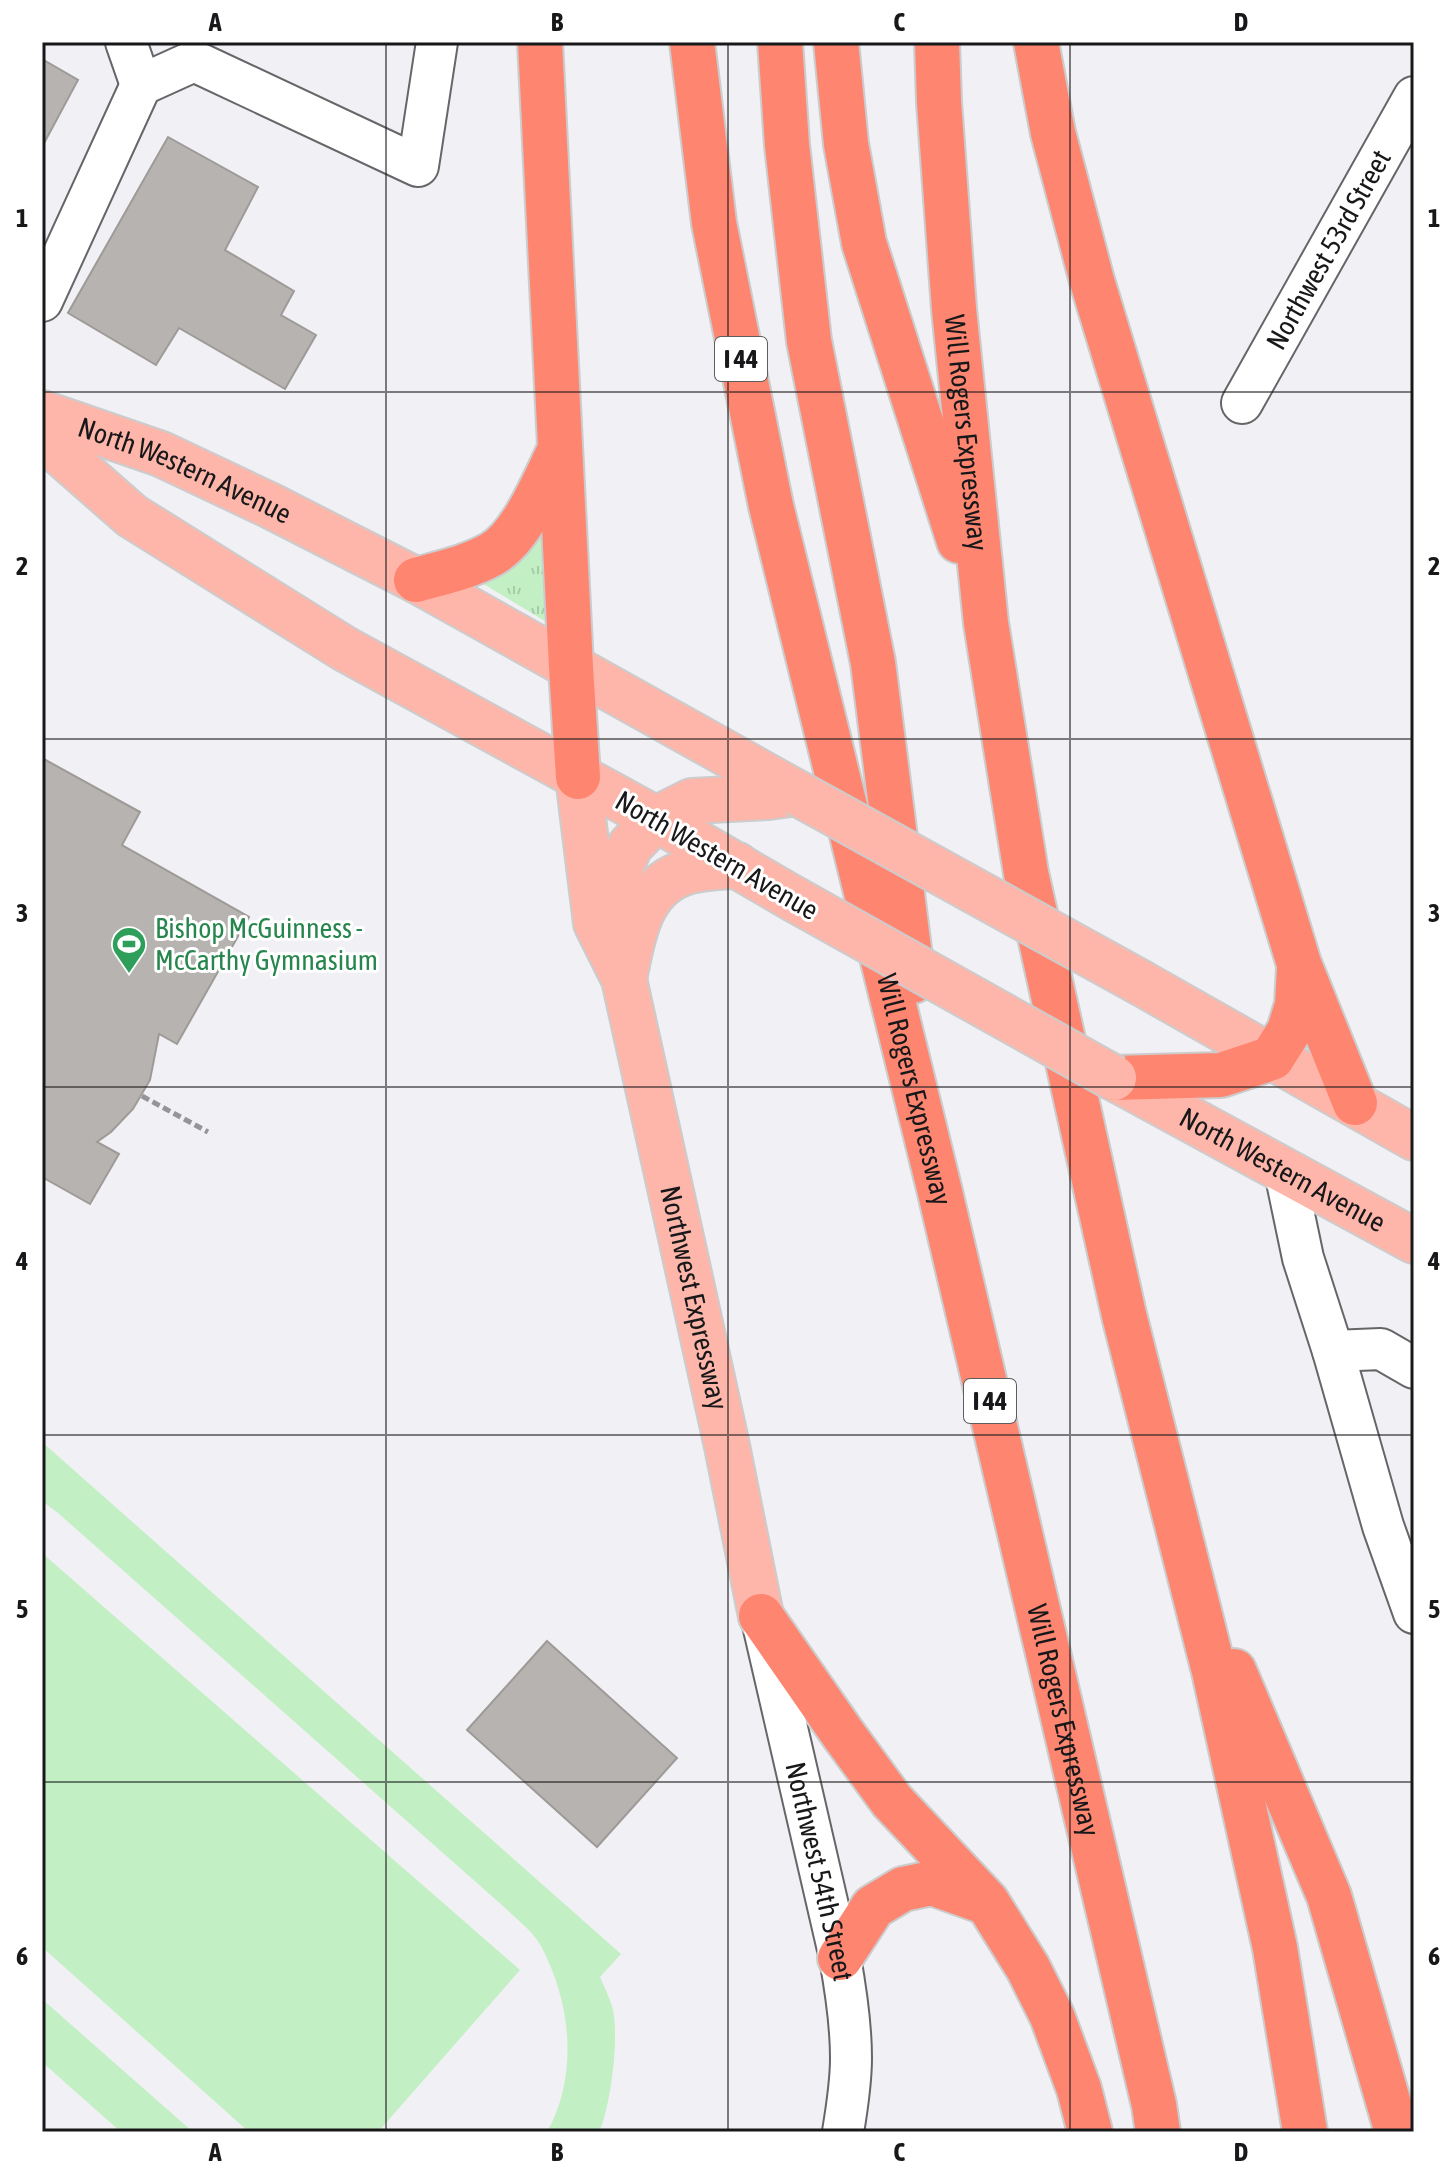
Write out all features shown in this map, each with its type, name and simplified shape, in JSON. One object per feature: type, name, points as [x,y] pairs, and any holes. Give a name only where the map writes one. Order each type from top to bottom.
[{"type":"highway","points":[[540,42],[578,777]]},
{"type":"highway","name":"Will Rogers Expressway","points":[[692,42],[714,223],[771,506],[939,1188],[1095,1847],[1158,2132]]},
{"type":"highway","points":[[780,42],[787,145],[809,341],[873,663],[939,1188]]},
{"type":"highway","points":[[836,42],[846,144],[864,243],[986,623]]},
{"type":"highway","name":"Will Rogers Expressway","points":[[937,42],[954,309],[986,623],[1026,873],[1124,1315],[1214,1671],[1275,1948],[1305,2132]]},
{"type":"highway","points":[[1036,42],[1053,133],[1092,281],[1299,964],[1355,1103]]},
{"type":"highway","points":[[416,580],[470,564],[495,552],[522,523],[561,446]]},
{"type":"highway","points":[[1114,1078],[1166,1093],[1272,1058],[1289,1031],[1297,1005],[1299,964]]},
{"type":"highway","points":[[1182,1547],[1329,1896],[1397,2132]]},
{"type":"highway","points":[[761,1616],[892,1801],[987,1902],[1028,1968],[1052,2016],[1079,2089],[1090,2132]]},
{"type":"highway","points":[[840,1958],[873,1907],[903,1889],[932,1883],[987,1902]]},
{"type":"main road","name":"North Western Avenue","points":[[42,413],[161,454],[416,580],[777,788],[1143,984],[1414,1138]]},
{"type":"main road","name":"North Western Avenue","points":[[42,437],[132,516],[345,649],[656,819],[1114,1078]]},
{"type":"main road","name":"Northwest Expressway","points":[[578,777],[596,923],[624,979],[727,1446],[761,1616]]},
{"type":"main road","points":[[596,923],[630,846],[656,819],[692,801],[777,788]]},
{"type":"main road","name":"Northwest Expressway","points":[[624,979],[635,927],[650,898],[667,881],[683,873],[737,865]]},
{"type":"main road","name":"North Western Avenue","points":[[1166,1093],[1285,1172],[1414,1241]]},
{"type":"street","points":[[126,42],[141,85]]},
{"type":"street","points":[[42,301],[141,85],[194,61],[418,166],[437,42]]},
{"type":"street","name":"Northwest 53rd Street","points":[[1242,403],[1414,97]]},
{"type":"street","points":[[1285,1172],[1303,1258],[1383,1526],[1414,1613]]},
{"type":"street","points":[[1333,1351],[1381,1349],[1414,1368]]},
{"type":"street","name":"Northwest 54th Street","points":[[761,1616],[840,1958],[849,2013],[851,2059],[843,2132]]},
{"type":"path","points":[[142,1096],[208,1132]]},
{"type":"green space","points":[[548,495],[553,626],[477,580]]},
{"type":"green space","points":[[42,1442],[621,1954],[600,1977],[612,2006],[615,2051],[599,2132],[547,2132],[564,2087],[567,2039],[559,1991],[541,1946],[533,1935],[42,1501]]},
{"type":"green space","points":[[42,1553],[520,1970],[378,2132],[249,2132],[42,1947]]},
{"type":"green space","points":[[42,1999],[193,2132],[121,2132],[42,2062]]},
{"type":"building","points":[[42,59],[78,80],[42,147]]},
{"type":"building","points":[[168,137],[258,187],[225,250],[294,291],[281,315],[316,335],[285,389],[179,328],[156,365],[68,313]]},
{"type":"building","name":"Bishop McGuinness - McCarthy Gymnasium","points":[[42,758],[140,812],[122,845],[249,917],[177,1044],[159,1034],[150,1080],[133,1109],[97,1142],[119,1154],[90,1204],[42,1177]]},
{"type":"building","points":[[547,1641],[677,1758],[597,1847],[467,1730]]},
{"type":"place","name":"Bishop McGuinness - McCarthy Gymnasium","points":[[129,975]]}]
